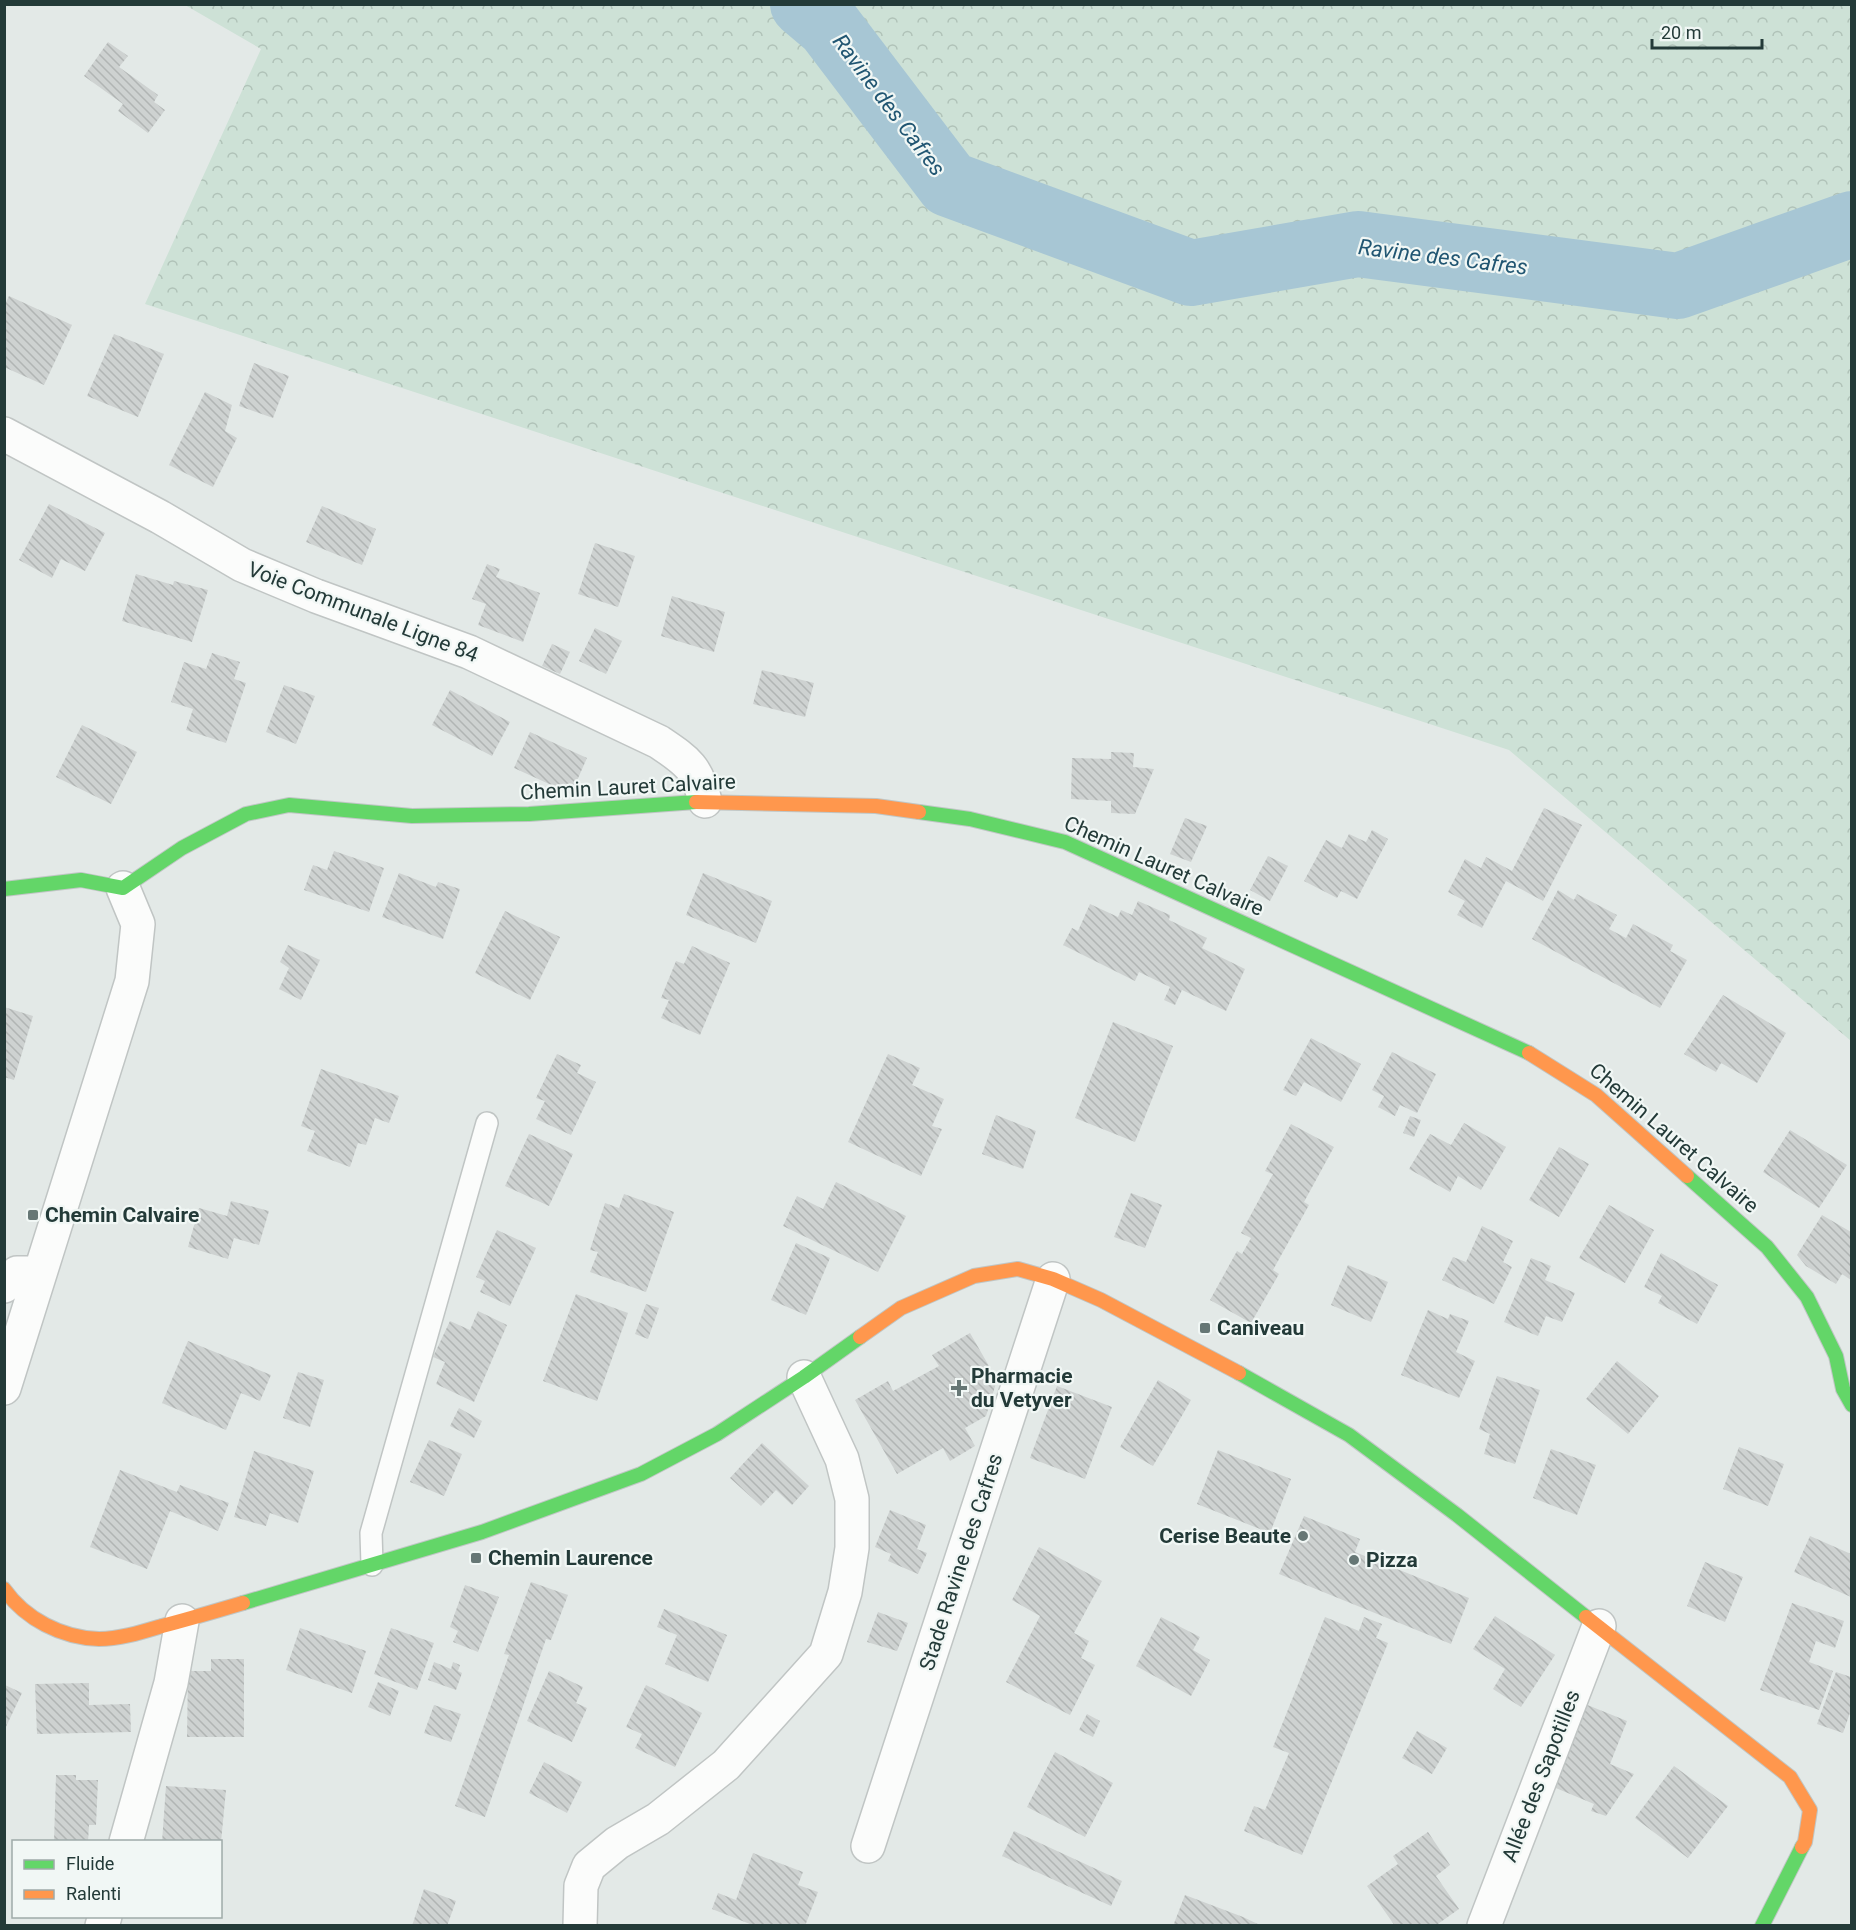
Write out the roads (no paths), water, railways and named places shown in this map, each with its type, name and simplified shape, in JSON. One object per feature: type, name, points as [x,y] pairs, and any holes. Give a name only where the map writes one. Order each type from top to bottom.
[{"type":"street","name":"Voie Communale Ligne 84","points":[[4,434],[242,565],[316,596],[469,652],[659,742],[687,762],[700,781],[705,801]]},
{"type":"street","name":"Chemin Lauret Calvaire","points":[[123,888],[182,848],[246,814],[289,805],[412,816],[529,814],[705,801],[876,806],[970,819],[1065,842],[1525,1050],[1596,1095],[1767,1247],[1807,1297],[1836,1356],[1843,1389],[1851,1405]]},
{"type":"street","points":[[4,889],[81,880],[123,888],[138,924],[132,981],[4,1388]]},
{"type":"street","points":[[4,1590],[14,1602],[40,1622],[66,1634],[99,1639],[132,1635],[482,1532],[641,1474],[717,1434],[804,1377],[902,1308],[974,1276],[1018,1269],[1053,1279],[1101,1300],[1189,1345],[1349,1436],[1456,1515],[1790,1777],[1810,1810],[1805,1842],[1762,1926]]},
{"type":"street","points":[[4,1286],[17,1274],[40,1273]]},
{"type":"street","name":"Stade Ravine des Cafres","points":[[868,1846],[1053,1279]]},
{"type":"street","points":[[580,1926],[581,1886],[589,1866],[617,1843],[658,1819],[726,1765],[826,1654],[845,1592],[852,1548],[852,1498],[842,1459],[804,1377]]},
{"type":"street","points":[[127,1840],[171,1683],[182,1621]]},
{"type":"street","name":"Allée des Sapotilles","points":[[1484,1926],[1599,1626]]},
{"type":"lane","points":[[372,1565],[371,1533],[487,1123]]},
{"type":"waterway","name":"Ravine des Cafres","points":[[803,4],[829,26],[949,184],[1191,273],[1358,244],[1678,286],[1852,224]]},
{"type":"place","name":"Chemin Calvaire","points":[[33,1215]]},
{"type":"place","name":"Caniveau","points":[[1205,1328]]},
{"type":"place","name":"Pharmacie du Vetyver","points":[[959,1388]]},
{"type":"place","name":"Cerise Beaute","points":[[1303,1536]]},
{"type":"place","name":"Chemin Laurence","points":[[476,1558]]},
{"type":"place","name":"Pizza","points":[[1354,1560]]}]
